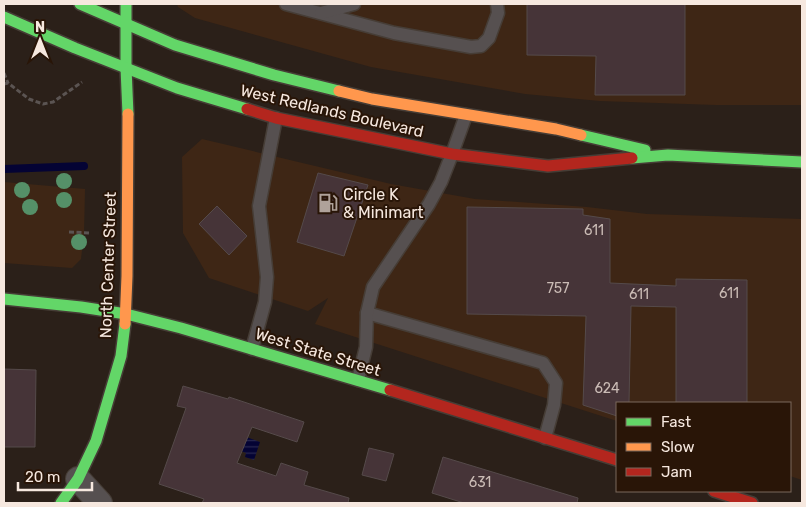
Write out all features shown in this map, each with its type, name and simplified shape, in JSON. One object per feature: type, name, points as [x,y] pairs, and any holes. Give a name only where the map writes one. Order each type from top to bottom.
[{"type":"main road","name":"West Redlands Boulevard","points":[[80,4],[186,49],[274,75],[372,98],[556,129],[668,155]]},
{"type":"main road","name":"North Center Street","points":[[61,503],[78,480],[96,441],[121,356],[126,314],[127,266],[128,105],[126,4]]},
{"type":"main road","name":"West Redlands Boulevard","points":[[4,17],[75,48],[177,88],[276,118],[452,154],[548,166],[668,155],[802,162]]},
{"type":"main road","name":"West State Street","points":[[4,299],[126,314],[358,380],[616,460]]},
{"type":"main road","points":[[717,492],[752,503]]},
{"type":"street","points":[[78,480],[100,503]]},
{"type":"lane","points":[[286,4],[394,34],[471,48],[481,46],[489,38],[498,13],[497,4]]},
{"type":"lane","points":[[321,13],[354,4]]},
{"type":"lane","points":[[358,380],[366,347],[367,313],[373,287],[429,204],[441,182],[466,115]]},
{"type":"lane","points":[[252,349],[265,302],[267,277],[259,206],[276,118]]},
{"type":"lane","points":[[367,313],[543,363],[556,383],[554,405],[545,438]]},
{"type":"path","points":[[4,73],[6,84],[29,99],[43,104],[53,102],[82,82]]},
{"type":"path","points":[[69,232],[91,233]]},
{"type":"shaded area","points":[[177,4],[802,4],[802,105],[716,105],[600,101],[525,94],[371,67],[195,18],[178,7]]},
{"type":"shaded area","points":[[202,139],[391,184],[475,199],[587,207],[647,214],[802,219],[802,480],[791,476],[791,402],[616,402],[616,421],[315,324],[328,298],[308,311],[209,278],[183,233],[182,157]]},
{"type":"shaded area","points":[[4,182],[85,189],[84,233],[81,259],[72,268],[4,263]]},
{"type":"shaded area","points":[[229,431],[260,442],[254,460],[245,457],[246,453],[224,445]]},
{"type":"building","points":[[527,4],[685,4],[685,95],[595,95],[596,56],[527,55]]},
{"type":"building","points":[[318,173],[368,185],[344,256],[297,242]]},
{"type":"building","points":[[217,206],[247,236],[229,255],[199,224]]},
{"type":"building","points":[[467,207],[583,209],[583,215],[610,219],[610,283],[676,286],[676,279],[747,280],[747,402],[676,402],[676,307],[631,306],[629,402],[616,402],[616,416],[583,405],[586,316],[467,314]]},
{"type":"building","points":[[4,369],[36,370],[35,447],[4,447]]},
{"type":"building","points":[[183,386],[228,399],[229,397],[304,422],[297,442],[252,427],[237,463],[276,476],[281,463],[308,472],[304,485],[349,498],[348,503],[202,503],[204,499],[159,484],[186,408],[177,406]]},
{"type":"building","points":[[369,448],[394,454],[386,481],[362,475]]},
{"type":"building","points":[[443,457],[578,498],[577,503],[464,503],[432,493]]},
{"type":"waterway","points":[[4,169],[84,166]]},
{"type":"traffic: fast","points":[[80,4],[175,45],[274,75],[339,91]]},
{"type":"traffic: fast","points":[[126,4],[128,114]]},
{"type":"traffic: fast","points":[[4,17],[75,48],[177,88],[247,109]]},
{"type":"traffic: fast","points":[[581,135],[645,150]]},
{"type":"traffic: fast","points":[[632,158],[668,155],[802,162]]},
{"type":"traffic: fast","points":[[4,299],[126,314],[181,328],[390,390]]},
{"type":"traffic: fast","points":[[61,503],[78,479],[96,441],[121,356],[125,324]]},
{"type":"traffic: slow","points":[[339,91],[372,99],[556,129],[581,135]]},
{"type":"traffic: slow","points":[[125,324],[128,114]]},
{"type":"traffic: jam","points":[[247,109],[276,118],[452,154],[548,166],[632,158]]},
{"type":"traffic: jam","points":[[390,390],[616,460]]},
{"type":"traffic: jam","points":[[717,492],[752,503]]},
{"type":"place","name":"Circle K & Minimart","points":[[328,203]]}]
